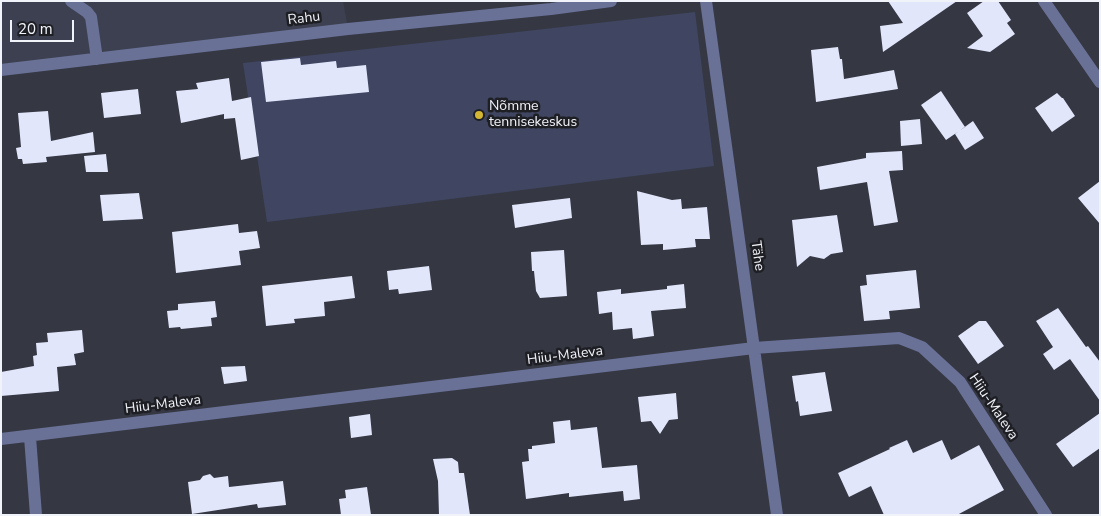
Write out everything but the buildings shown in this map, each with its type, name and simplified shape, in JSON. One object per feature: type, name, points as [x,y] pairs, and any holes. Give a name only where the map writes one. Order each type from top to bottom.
[{"type":"street","points":[[71,1],[91,17],[97,59]]},
{"type":"street","name":"Rahu","points":[[1,70],[348,29],[551,9],[611,1]]},
{"type":"street","name":"Tähe","points":[[706,1],[776,515]]},
{"type":"street","points":[[1044,1],[1100,82]]},
{"type":"street","name":"Hiiu-Maleva","points":[[1,439],[754,348],[899,338],[922,347],[960,382],[1046,515]]},
{"type":"street","points":[[30,436],[36,515]]},
{"type":"shaded area","points":[[1,1],[343,1],[348,29],[1,70]]},
{"type":"shaded area","name":"Nõmme tennisekeskus","points":[[695,12],[714,166],[267,222],[243,63]]},
{"type":"place","name":"Nõmme tennisekeskus","points":[[479,115]]}]
